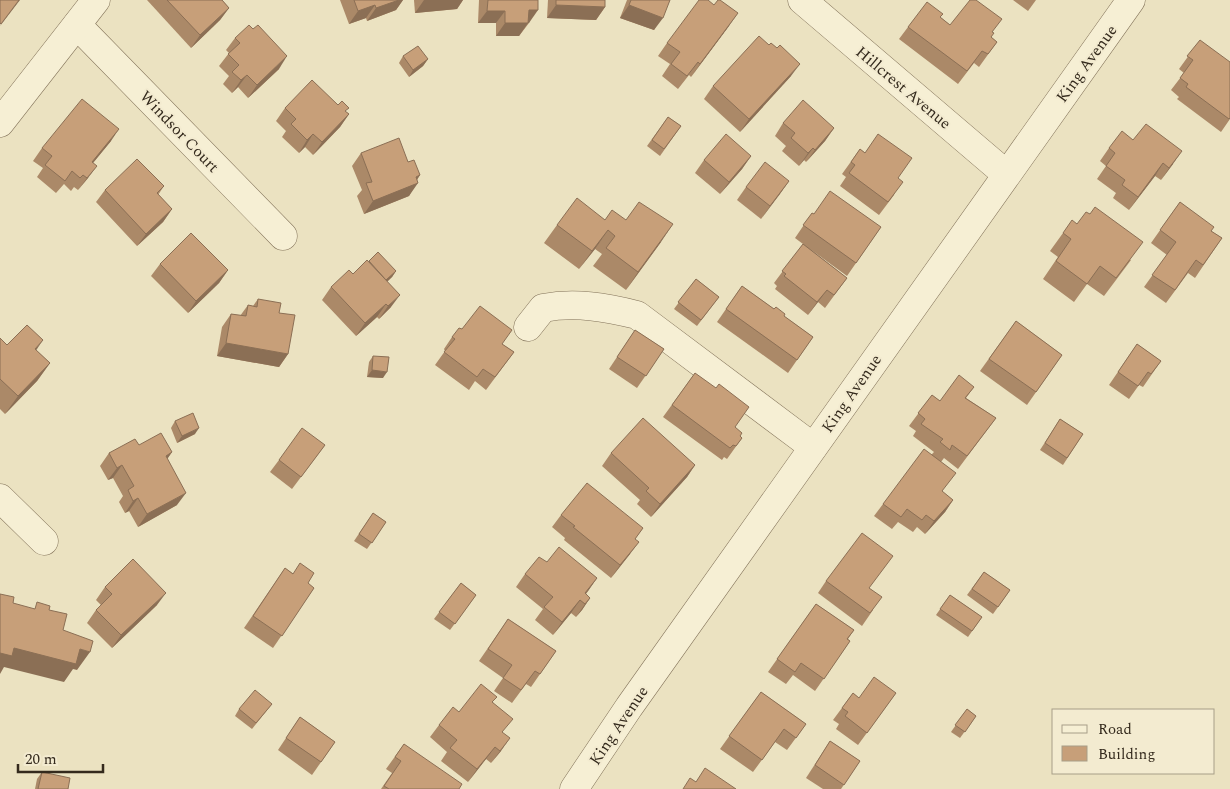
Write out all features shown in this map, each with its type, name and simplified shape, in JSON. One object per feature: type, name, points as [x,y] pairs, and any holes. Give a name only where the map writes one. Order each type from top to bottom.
[{"type":"street","points":[[0,122],[96,0]]},
{"type":"street","name":"Hillcrest Avenue","points":[[802,0],[1006,174]]},
{"type":"street","name":"King Avenue","points":[[574,789],[813,447],[1131,0]]},
{"type":"street","name":"Windsor Court","points":[[77,25],[283,236]]},
{"type":"street","points":[[528,327],[543,308],[566,304],[614,309],[637,315],[813,447]]},
{"type":"street","points":[[0,498],[44,541]]},
{"type":"building","points":[[0,0],[19,0],[1,24],[0,23]]},
{"type":"building","points":[[167,0],[222,0],[229,8],[200,35]]},
{"type":"building","points":[[354,0],[399,0],[376,8],[375,5],[358,11]]},
{"type":"building","points":[[488,0],[538,0],[538,10],[529,10],[528,23],[505,23],[505,11],[487,11]]},
{"type":"building","points":[[556,0],[605,0],[605,7],[556,5]]},
{"type":"building","points":[[631,0],[670,0],[663,18],[629,5]]},
{"type":"building","points":[[699,0],[708,0],[714,5],[720,0],[738,13],[700,64],[698,62],[687,76],[671,64],[680,52],[667,43]]},
{"type":"building","points":[[970,0],[976,0],[1002,19],[992,32],[994,33],[991,37],[997,42],[988,54],[982,51],[967,71],[908,27],[927,2],[943,14],[940,17],[950,25]]},
{"type":"building","points":[[249,25],[253,29],[258,25],[287,56],[257,85],[247,75],[241,80],[232,72],[239,65],[228,54],[240,43],[235,38]]},
{"type":"building","points":[[759,36],[769,45],[771,43],[777,48],[780,45],[800,64],[749,119],[713,86]]},
{"type":"building","points":[[1200,40],[1230,62],[1229,119],[1186,87],[1188,84],[1180,78],[1193,60],[1187,56]]},
{"type":"building","points":[[418,46],[428,59],[413,70],[403,56]]},
{"type":"building","points":[[312,80],[338,105],[342,101],[349,108],[345,111],[349,114],[322,142],[313,134],[307,140],[291,124],[296,119],[285,108]]},
{"type":"building","points":[[82,99],[119,129],[92,162],[97,166],[87,178],[83,175],[80,178],[72,171],[65,181],[45,165],[52,156],[42,148]]},
{"type":"building","points":[[803,100],[834,128],[815,150],[813,148],[808,153],[791,138],[795,133],[783,123]]},
{"type":"building","points":[[668,117],[681,126],[664,149],[652,140]]},
{"type":"building","points":[[1146,124],[1182,151],[1169,168],[1163,163],[1138,197],[1122,185],[1125,180],[1106,166],[1115,153],[1109,148],[1122,131],[1133,140]]},
{"type":"building","points":[[726,134],[751,156],[729,182],[704,160]]},
{"type":"building","points":[[878,134],[912,158],[898,178],[903,182],[888,202],[849,173],[855,165],[851,162],[860,149],[865,153]]},
{"type":"building","points":[[399,138],[408,162],[414,160],[420,175],[416,177],[418,183],[373,201],[366,183],[372,182],[361,153]]},
{"type":"building","points":[[137,159],[164,186],[157,193],[172,209],[146,234],[105,190]]},
{"type":"building","points":[[765,162],[789,181],[770,206],[746,187]]},
{"type":"building","points":[[830,191],[881,227],[856,263],[803,225],[812,213],[814,214]]},
{"type":"building","points":[[577,198],[605,220],[612,210],[626,220],[639,202],[673,224],[638,272],[606,248],[615,236],[608,230],[592,251],[557,225]]},
{"type":"building","points":[[1180,202],[1214,227],[1211,231],[1222,238],[1203,265],[1196,260],[1175,290],[1152,275],[1176,242],[1160,230]]},
{"type":"building","points":[[1095,207],[1143,242],[1116,278],[1100,266],[1087,284],[1056,261],[1071,239],[1063,233],[1072,220],[1077,224],[1086,212],[1090,214]]},
{"type":"building","points":[[191,233],[228,270],[196,301],[160,264]]},
{"type":"building","points":[[803,244],[847,278],[834,295],[827,290],[817,302],[784,276],[786,274],[782,271]]},
{"type":"building","points":[[378,252],[396,271],[386,280],[369,261]]},
{"type":"building","points":[[367,260],[400,295],[388,306],[386,304],[365,323],[331,287],[349,270],[353,274]]},
{"type":"building","points":[[696,279],[719,297],[701,320],[678,302]]},
{"type":"building","points":[[742,286],[774,309],[776,307],[785,314],[784,316],[813,337],[797,360],[726,309]]},
{"type":"building","points":[[258,299],[281,303],[279,313],[295,315],[288,354],[226,343],[231,314],[246,316],[248,305],[257,307]]},
{"type":"building","points":[[480,306],[512,330],[502,344],[514,352],[495,377],[483,369],[477,377],[444,352],[455,339],[452,337],[459,328],[462,329]]},
{"type":"building","points":[[1016,321],[1062,355],[1036,392],[989,359]]},
{"type":"building","points":[[27,325],[43,340],[35,349],[50,363],[18,396],[0,379],[0,338],[7,345]]},
{"type":"building","points":[[635,330],[664,349],[646,376],[617,357]]},
{"type":"building","points":[[1137,344],[1161,361],[1151,374],[1148,372],[1138,386],[1118,372]]},
{"type":"building","points":[[373,356],[389,357],[387,372],[372,370]]},
{"type":"building","points":[[695,373],[716,388],[719,384],[749,407],[735,427],[742,433],[740,436],[742,438],[736,446],[733,445],[730,448],[672,405]]},
{"type":"building","points":[[959,375],[974,387],[965,398],[996,418],[967,456],[952,445],[950,450],[940,442],[943,439],[921,424],[925,419],[918,413],[932,395],[940,401]]},
{"type":"building","points":[[193,413],[199,428],[182,436],[175,421]]},
{"type":"building","points":[[643,418],[695,465],[660,504],[646,491],[649,488],[611,453]]},
{"type":"building","points":[[1060,419],[1083,434],[1067,458],[1045,443]]},
{"type":"building","points":[[302,428],[325,445],[301,477],[279,460]]},
{"type":"building","points":[[161,433],[172,452],[166,456],[186,493],[147,514],[138,498],[133,501],[128,490],[134,486],[122,465],[117,468],[109,453],[135,439],[139,445]]},
{"type":"building","points":[[924,449],[956,473],[942,491],[953,500],[934,521],[926,515],[922,520],[907,509],[901,517],[883,504]]},
{"type":"building","points":[[587,483],[643,528],[635,539],[639,542],[620,565],[561,515]]},
{"type":"building","points":[[373,513],[386,522],[372,543],[359,534]]},
{"type":"building","points":[[862,533],[893,556],[869,588],[882,597],[870,613],[826,581]]},
{"type":"building","points":[[559,547],[597,578],[585,593],[590,598],[585,604],[580,600],[562,622],[544,607],[553,597],[525,574],[539,557],[547,562]]},
{"type":"building","points":[[133,559],[166,593],[121,635],[96,610],[112,594],[105,587]]},
{"type":"building","points":[[300,563],[314,573],[308,583],[314,588],[282,636],[253,616],[285,568],[293,574]]},
{"type":"building","points":[[984,572],[1010,590],[998,607],[972,589]]},
{"type":"building","points":[[461,583],[476,595],[455,624],[439,612]]},
{"type":"building","points":[[0,594],[14,597],[13,603],[35,609],[37,602],[50,606],[49,610],[67,614],[63,630],[93,641],[90,652],[80,649],[76,664],[14,648],[12,656],[0,653]]},
{"type":"building","points":[[950,595],[982,617],[972,631],[940,609]]},
{"type":"building","points":[[816,604],[854,630],[847,639],[850,641],[824,679],[801,663],[795,672],[777,659]]},
{"type":"building","points":[[508,619],[556,651],[540,674],[535,671],[521,690],[503,678],[512,665],[488,649]]},
{"type":"building","points":[[874,677],[896,693],[867,733],[845,716],[848,712],[842,708],[853,693],[859,698]]},
{"type":"building","points":[[481,684],[497,697],[492,702],[513,719],[502,732],[510,738],[500,751],[495,747],[477,769],[450,748],[457,740],[439,725],[453,707],[459,712]]},
{"type":"building","points":[[255,690],[272,704],[256,723],[239,709]]},
{"type":"building","points":[[761,692],[806,724],[796,738],[784,729],[762,760],[729,736]]},
{"type":"building","points":[[967,709],[976,716],[965,732],[955,725]]},
{"type":"building","points":[[300,717],[335,742],[321,762],[286,738]]},
{"type":"building","points":[[830,741],[860,761],[844,785],[815,765]]},
{"type":"building","points":[[404,744],[462,784],[459,789],[389,789],[384,786],[401,761],[395,757]]},
{"type":"building","points":[[705,768],[736,789],[683,789],[690,778],[696,782]]},
{"type":"building","points":[[42,772],[70,778],[68,789],[38,789]]}]
